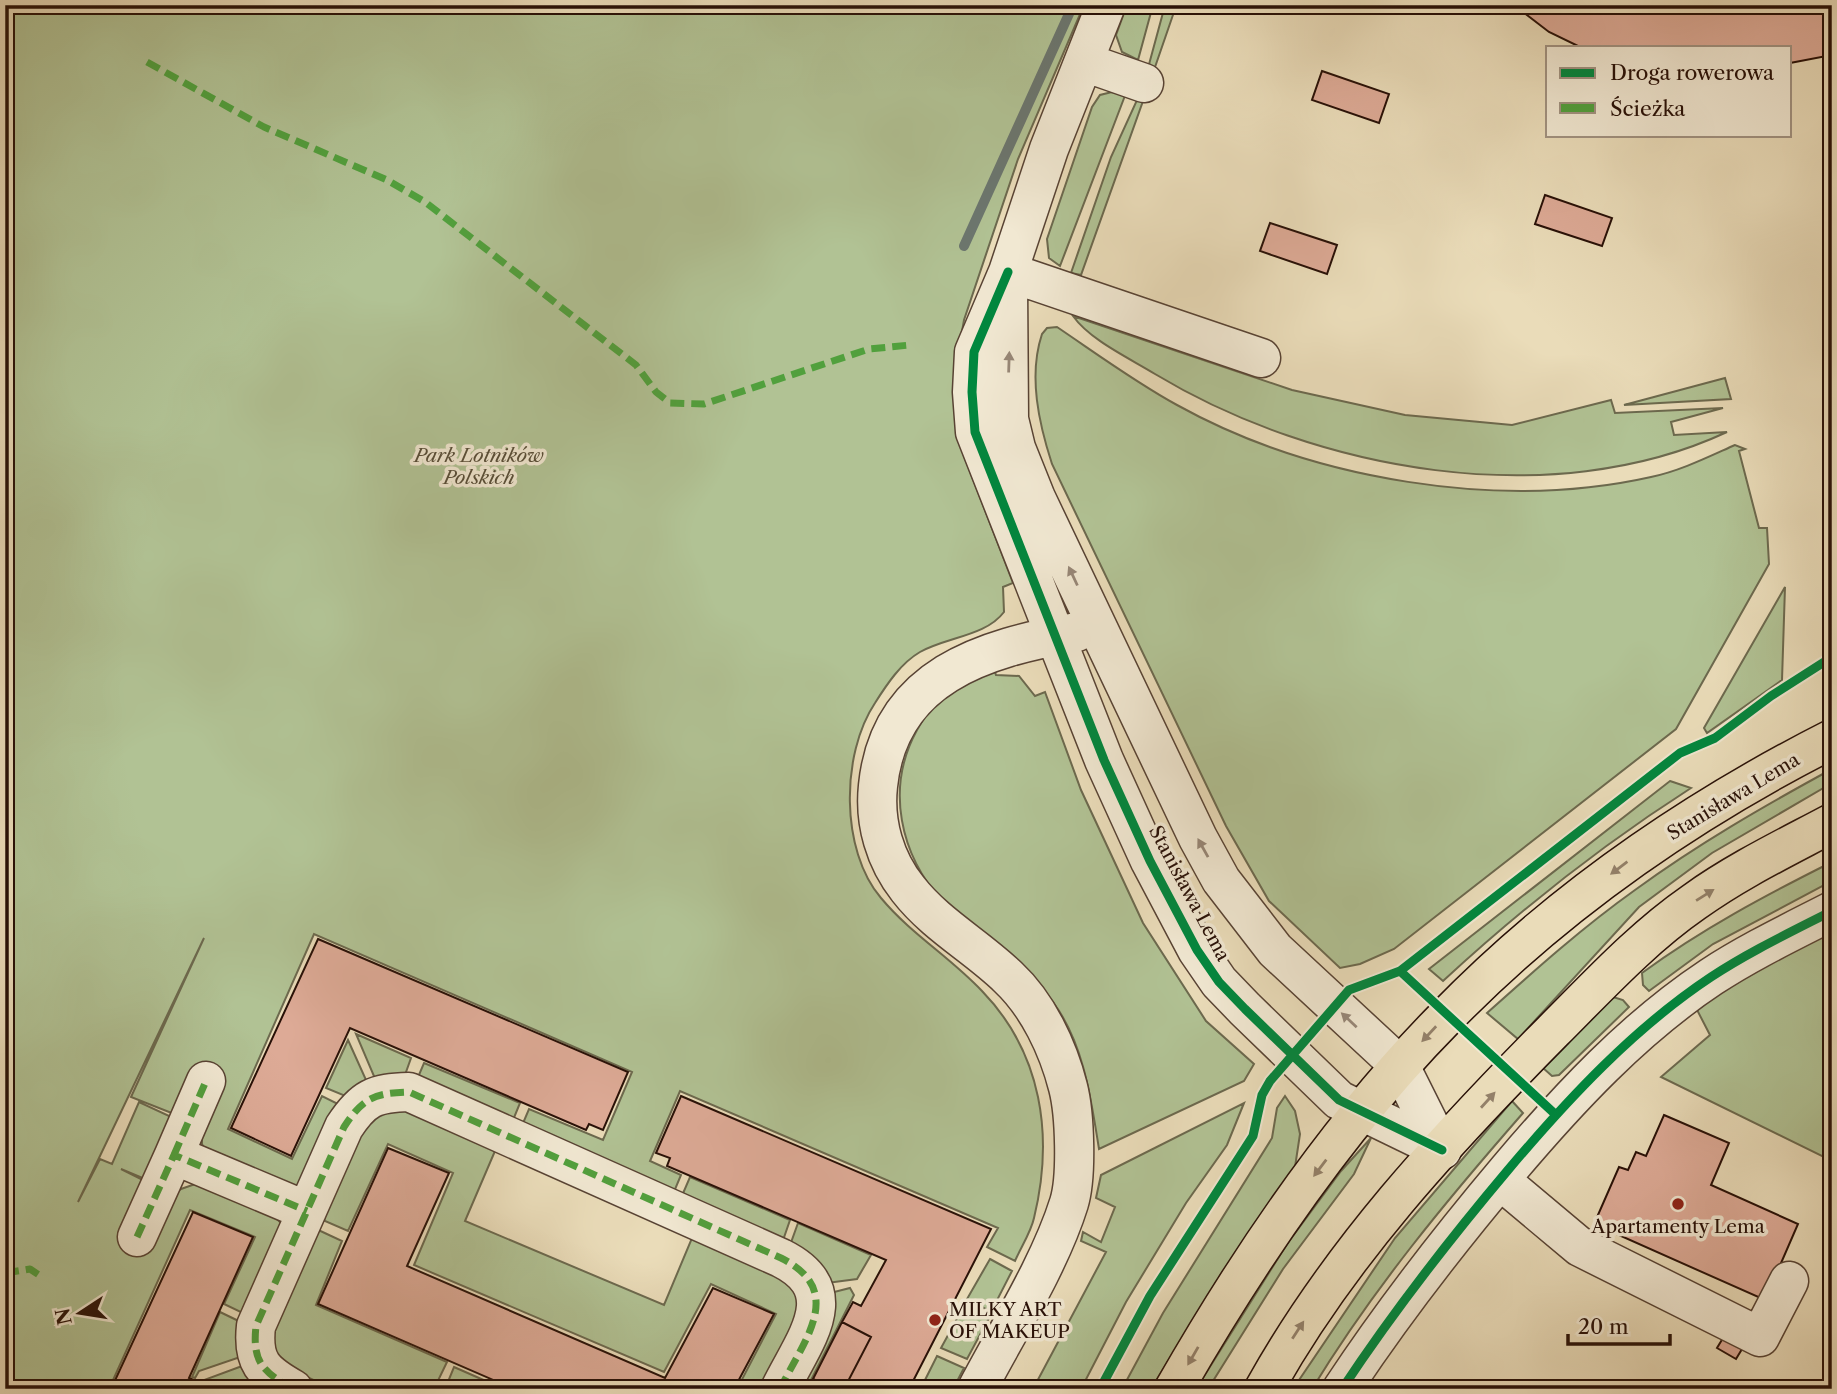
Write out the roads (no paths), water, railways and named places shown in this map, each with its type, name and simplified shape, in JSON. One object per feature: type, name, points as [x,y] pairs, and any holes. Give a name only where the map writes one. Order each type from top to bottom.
[{"type":"main road","name":"Stanisława Lema","points":[[1174,1389],[1266,1241],[1361,1113],[1399,1066],[1447,1015],[1520,947],[1587,892],[1675,829],[1832,739]]},
{"type":"main road","points":[[1264,1389],[1324,1291],[1392,1205],[1511,1073],[1658,930],[1727,881],[1832,823]]},
{"type":"street","name":"Stanisława Lema","points":[[1106,5],[1049,149],[1007,272],[974,352],[972,392],[975,432],[1104,760],[1150,861],[1197,950],[1219,982],[1291,1057],[1339,1100],[1442,1150]]},
{"type":"street","points":[[1084,62],[1144,83]]},
{"type":"street","points":[[1261,358],[1007,272],[1007,390],[1011,429],[1036,498],[1173,789],[1221,880],[1275,950],[1399,1066],[1442,1150]]},
{"type":"street","points":[[977,1389],[1054,1241],[1070,1201],[1074,1131],[1068,1088],[1055,1047],[1032,1006],[1008,977],[928,911],[907,888],[891,862],[884,843],[876,800],[879,769],[888,739],[903,712],[921,691],[972,659],[1054,636],[1097,628]]},
{"type":"street","points":[[1342,1389],[1396,1308],[1555,1114],[1657,1018],[1710,978],[1832,911]]},
{"type":"street","points":[[137,1237],[206,1082]]},
{"type":"street","points":[[293,1389],[268,1376],[256,1356],[256,1326],[344,1127],[359,1105],[383,1093],[409,1092],[785,1260],[808,1274],[816,1291],[818,1309],[780,1389]]},
{"type":"street","points":[[174,1154],[307,1211]]},
{"type":"street","points":[[1500,1180],[1580,1247],[1760,1337],[1789,1281]]},
{"type":"waterway","points":[[964,246],[1073,5]]},
{"type":"place","name":"Apartamenty Lema","points":[[1678,1204]]},
{"type":"place","name":"MILKY ART OF MAKEUP","points":[[935,1320]]},
{"type":"park label","name":"Park Lotników Polskich","points":[[479,466]]}]
